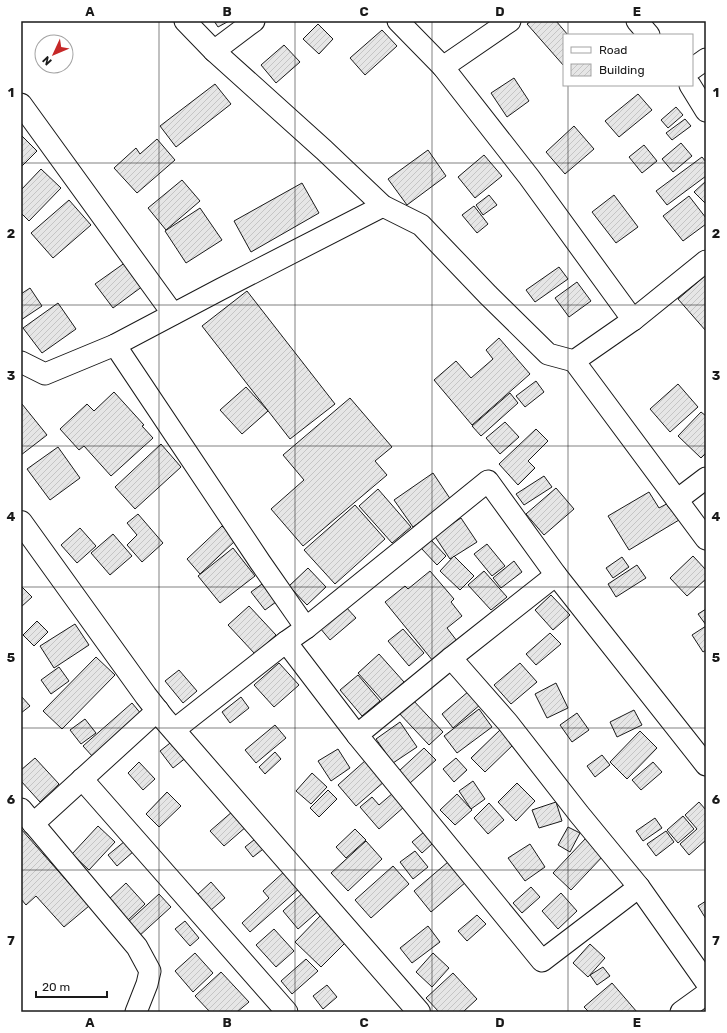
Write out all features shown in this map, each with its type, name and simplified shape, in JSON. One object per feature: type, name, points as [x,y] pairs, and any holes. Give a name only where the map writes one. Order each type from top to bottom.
[{"type":"street","points":[[185,21],[214,51],[324,150],[383,206],[421,225],[488,295],[548,354],[574,361],[706,539]]},
{"type":"street","points":[[214,51],[254,21]]},
{"type":"street","points":[[398,21],[443,67],[528,176],[633,320]]},
{"type":"street","points":[[443,67],[510,21]]},
{"type":"street","points":[[636,21],[648,34]]},
{"type":"street","points":[[693,68],[706,59]]},
{"type":"street","points":[[691,86],[706,111]]},
{"type":"street","points":[[21,104],[173,314]]},
{"type":"street","points":[[21,362],[45,374],[115,345],[383,206]]},
{"type":"street","points":[[574,361],[633,320],[706,261]]},
{"type":"street","points":[[115,345],[260,562],[306,628]]},
{"type":"street","points":[[677,500],[706,478]]},
{"type":"street","points":[[174,730],[306,628],[488,481],[556,575],[706,765]]},
{"type":"street","points":[[21,522],[174,730],[419,1012]]},
{"type":"street","points":[[357,735],[556,575]]},
{"type":"street","points":[[286,642],[357,735],[542,961],[639,887]]},
{"type":"street","points":[[451,658],[508,723],[579,814],[639,887],[706,982]]},
{"type":"street","points":[[136,1012],[147,984],[150,971],[137,947],[27,816],[82,779],[158,710]]},
{"type":"street","points":[[82,779],[287,1012]]},
{"type":"street","points":[[681,1012],[706,994]]},
{"type":"building","points":[[214,21],[229,21],[218,27]]},
{"type":"building","points":[[531,21],[556,21],[567,34],[563,34],[563,65],[527,24]]},
{"type":"building","points":[[318,24],[333,39],[319,54],[303,39]]},
{"type":"building","points":[[382,30],[397,46],[365,75],[350,58]]},
{"type":"building","points":[[284,45],[300,62],[276,83],[261,65]]},
{"type":"building","points":[[514,78],[529,101],[507,117],[491,93]]},
{"type":"building","points":[[215,84],[231,104],[176,147],[160,126]]},
{"type":"building","points":[[638,94],[652,110],[619,137],[605,121]]},
{"type":"building","points":[[676,107],[683,115],[668,128],[661,120]]},
{"type":"building","points":[[685,119],[691,126],[672,140],[666,133]]},
{"type":"building","points":[[574,126],[594,149],[565,174],[546,152]]},
{"type":"building","points":[[21,135],[37,151],[21,167]]},
{"type":"building","points":[[157,139],[175,160],[137,193],[114,168],[136,148],[140,154]]},
{"type":"building","points":[[681,143],[692,156],[673,172],[662,159]]},
{"type":"building","points":[[644,145],[657,161],[642,173],[629,157]]},
{"type":"building","points":[[428,150],[446,176],[407,205],[388,179]]},
{"type":"building","points":[[484,155],[502,176],[475,198],[458,177]]},
{"type":"building","points":[[702,157],[706,162],[706,176],[667,205],[656,191]]},
{"type":"building","points":[[41,169],[61,188],[29,221],[21,213],[21,190]]},
{"type":"building","points":[[182,180],[200,201],[166,230],[148,208]]},
{"type":"building","points":[[706,181],[706,204],[694,192]]},
{"type":"building","points":[[302,183],[319,213],[251,252],[234,221]]},
{"type":"building","points":[[489,195],[497,205],[483,215],[476,205]]},
{"type":"building","points":[[614,195],[638,227],[616,243],[592,212]]},
{"type":"building","points":[[689,196],[706,218],[706,224],[683,241],[663,216]]},
{"type":"building","points":[[69,200],[91,225],[53,258],[31,233]]},
{"type":"building","points":[[474,206],[488,224],[477,233],[462,215]]},
{"type":"building","points":[[200,208],[222,240],[186,263],[165,231]]},
{"type":"building","points":[[126,262],[143,286],[113,308],[95,284]]},
{"type":"building","points":[[559,267],[568,279],[535,302],[526,290]]},
{"type":"building","points":[[706,275],[706,331],[678,299]]},
{"type":"building","points":[[577,282],[591,301],[569,317],[555,298]]},
{"type":"building","points":[[30,288],[42,306],[21,320],[21,294]]},
{"type":"building","points":[[247,291],[335,404],[290,439],[202,326]]},
{"type":"building","points":[[58,303],[76,329],[42,353],[23,328]]},
{"type":"building","points":[[499,338],[530,374],[472,425],[434,380],[456,361],[471,378],[493,359],[486,350]]},
{"type":"building","points":[[536,381],[544,392],[525,407],[516,396]]},
{"type":"building","points":[[678,384],[698,407],[670,432],[650,409]]},
{"type":"building","points":[[246,387],[268,411],[242,434],[220,410]]},
{"type":"building","points":[[114,392],[144,425],[142,426],[153,438],[111,476],[84,446],[79,450],[60,429],[87,404],[94,411]]},
{"type":"building","points":[[510,393],[518,403],[481,436],[472,426]]},
{"type":"building","points":[[350,398],[392,447],[375,461],[387,475],[303,546],[271,509],[304,480],[283,455]]},
{"type":"building","points":[[22,404],[47,435],[21,455],[21,405]]},
{"type":"building","points":[[701,412],[706,416],[706,453],[701,458],[678,436]]},
{"type":"building","points":[[505,422],[519,437],[500,454],[486,438]]},
{"type":"building","points":[[536,429],[548,441],[528,461],[535,468],[518,485],[499,464]]},
{"type":"building","points":[[161,444],[181,467],[135,509],[115,487]]},
{"type":"building","points":[[58,447],[80,478],[50,500],[27,469]]},
{"type":"building","points":[[433,473],[451,500],[413,527],[394,500]]},
{"type":"building","points":[[544,476],[552,487],[524,505],[516,494]]},
{"type":"building","points":[[556,488],[574,509],[544,535],[526,514]]},
{"type":"building","points":[[378,489],[411,527],[392,543],[359,506]]},
{"type":"building","points":[[649,492],[659,508],[674,500],[684,517],[629,550],[608,516]]},
{"type":"building","points":[[355,505],[385,539],[335,584],[304,550]]},
{"type":"building","points":[[138,514],[163,543],[142,562],[127,545],[137,535],[127,523]]},
{"type":"building","points":[[461,518],[477,542],[450,559],[434,535]]},
{"type":"building","points":[[222,526],[236,540],[200,574],[187,559]]},
{"type":"building","points":[[80,528],[96,546],[77,563],[61,545]]},
{"type":"building","points":[[113,534],[132,556],[110,575],[91,553]]},
{"type":"building","points":[[430,539],[446,556],[437,565],[421,548]]},
{"type":"building","points":[[487,544],[505,566],[492,576],[474,554]]},
{"type":"building","points":[[233,548],[255,576],[220,603],[198,576]]},
{"type":"building","points":[[454,556],[474,576],[460,590],[440,571]]},
{"type":"building","points":[[693,556],[706,570],[706,579],[687,596],[670,578]]},
{"type":"building","points":[[622,557],[629,567],[613,578],[606,568]]},
{"type":"building","points":[[514,561],[522,572],[501,588],[493,578]]},
{"type":"building","points":[[637,565],[646,578],[616,597],[608,584]]},
{"type":"building","points":[[308,568],[326,587],[307,605],[289,586]]},
{"type":"building","points":[[430,571],[454,599],[451,602],[462,616],[447,628],[457,641],[433,661],[385,602],[405,586],[408,589]]},
{"type":"building","points":[[484,571],[507,597],[491,610],[468,585]]},
{"type":"building","points":[[262,584],[276,602],[265,610],[251,592]]},
{"type":"building","points":[[21,586],[32,597],[21,607]]},
{"type":"building","points":[[551,595],[570,615],[553,630],[535,610]]},
{"type":"building","points":[[249,606],[276,635],[255,654],[228,625]]},
{"type":"building","points":[[345,606],[356,618],[330,640],[320,628]]},
{"type":"building","points":[[706,609],[706,625],[698,614]]},
{"type":"building","points":[[37,621],[48,632],[34,646],[23,635]]},
{"type":"building","points":[[75,624],[89,645],[54,668],[40,646]]},
{"type":"building","points":[[706,626],[706,650],[703,652],[692,635]]},
{"type":"building","points":[[403,629],[424,653],[409,666],[388,641]]},
{"type":"building","points":[[550,633],[561,644],[536,665],[526,654]]},
{"type":"building","points":[[379,654],[404,682],[383,701],[358,673]]},
{"type":"building","points":[[96,657],[115,675],[62,729],[43,711]]},
{"type":"building","points":[[279,663],[299,685],[274,707],[254,685]]},
{"type":"building","points":[[520,663],[537,682],[511,704],[494,685]]},
{"type":"building","points":[[59,667],[69,681],[51,694],[41,680]]},
{"type":"building","points":[[179,670],[197,691],[183,703],[165,681]]},
{"type":"building","points":[[358,675],[380,701],[362,716],[340,690]]},
{"type":"building","points":[[556,683],[568,708],[547,718],[535,694]]},
{"type":"building","points":[[469,691],[481,704],[453,728],[442,714]]},
{"type":"building","points":[[21,696],[30,706],[21,713]]},
{"type":"building","points":[[241,697],[249,708],[230,723],[222,712]]},
{"type":"building","points":[[412,699],[443,732],[429,745],[398,712]]},
{"type":"building","points":[[132,703],[142,715],[93,757],[83,746]]},
{"type":"building","points":[[479,709],[492,727],[457,753],[444,736]]},
{"type":"building","points":[[634,710],[642,725],[617,737],[610,722]]},
{"type":"building","points":[[577,713],[589,730],[572,742],[560,725]]},
{"type":"building","points":[[85,719],[96,733],[81,744],[70,730]]},
{"type":"building","points":[[400,722],[417,747],[393,763],[376,739]]},
{"type":"building","points":[[275,725],[286,738],[256,763],[245,750]]},
{"type":"building","points":[[501,729],[515,743],[485,772],[471,758]]},
{"type":"building","points":[[640,731],[657,748],[627,779],[610,762]]},
{"type":"building","points":[[179,736],[192,753],[173,768],[160,751]]},
{"type":"building","points":[[424,748],[436,760],[410,783],[399,771]]},
{"type":"building","points":[[338,749],[350,768],[331,781],[318,761]]},
{"type":"building","points":[[275,752],[281,759],[265,774],[259,767]]},
{"type":"building","points":[[602,755],[610,765],[595,777],[587,766]]},
{"type":"building","points":[[35,758],[59,784],[40,802],[21,781],[21,770]]},
{"type":"building","points":[[456,758],[467,770],[454,782],[443,769]]},
{"type":"building","points":[[366,760],[385,781],[356,806],[338,785]]},
{"type":"building","points":[[139,762],[155,779],[143,790],[128,773]]},
{"type":"building","points":[[653,762],[662,772],[641,790],[632,780]]},
{"type":"building","points":[[312,773],[327,787],[311,804],[296,791]]},
{"type":"building","points":[[473,781],[485,799],[471,809],[459,791]]},
{"type":"building","points":[[517,783],[535,801],[516,821],[498,802]]},
{"type":"building","points":[[328,790],[337,799],[319,817],[310,808]]},
{"type":"building","points":[[167,792],[181,806],[159,827],[146,814]]},
{"type":"building","points":[[393,793],[405,806],[379,829],[360,807],[372,797],[379,805]]},
{"type":"building","points":[[457,794],[472,810],[455,825],[440,810]]},
{"type":"building","points":[[556,802],[562,821],[539,828],[532,810]]},
{"type":"building","points":[[699,802],[706,810],[706,840],[689,855],[680,844],[697,829],[685,815]]},
{"type":"building","points":[[489,803],[504,820],[488,834],[474,818]]},
{"type":"building","points":[[233,811],[247,826],[224,846],[210,831]]},
{"type":"building","points":[[683,816],[694,829],[678,843],[667,830]]},
{"type":"building","points":[[655,818],[662,828],[643,841],[636,831]]},
{"type":"building","points":[[98,826],[115,842],[89,870],[72,854]]},
{"type":"building","points":[[568,827],[580,833],[570,852],[558,845]]},
{"type":"building","points":[[21,829],[89,906],[64,927],[36,896],[26,905],[21,899]]},
{"type":"building","points":[[355,829],[366,840],[346,858],[336,847]]},
{"type":"building","points":[[666,831],[674,842],[656,856],[647,844]]},
{"type":"building","points":[[424,832],[433,843],[422,853],[412,842]]},
{"type":"building","points":[[259,836],[267,846],[253,857],[245,847]]},
{"type":"building","points":[[586,838],[604,855],[571,890],[553,873]]},
{"type":"building","points":[[125,841],[134,851],[117,866],[108,855]]},
{"type":"building","points":[[366,841],[382,859],[348,891],[331,873]]},
{"type":"building","points":[[530,844],[545,867],[525,881],[508,858]]},
{"type":"building","points":[[415,851],[428,867],[413,879],[400,862]]},
{"type":"building","points":[[448,862],[466,882],[431,912],[414,891]]},
{"type":"building","points":[[393,866],[409,884],[371,918],[355,900]]},
{"type":"building","points":[[286,870],[301,887],[250,932],[242,923],[269,898],[263,891]]},
{"type":"building","points":[[211,882],[225,898],[211,910],[197,895]]},
{"type":"building","points":[[126,883],[145,904],[127,921],[108,900]]},
{"type":"building","points":[[531,887],[540,897],[522,913],[513,903]]},
{"type":"building","points":[[306,890],[322,908],[298,929],[283,911]]},
{"type":"building","points":[[561,893],[577,911],[558,929],[542,911]]},
{"type":"building","points":[[159,894],[171,907],[138,937],[126,924]]},
{"type":"building","points":[[706,901],[706,919],[698,906]]},
{"type":"building","points":[[321,915],[347,941],[321,967],[295,942]]},
{"type":"building","points":[[477,915],[486,924],[467,941],[458,931]]},
{"type":"building","points":[[185,921],[199,938],[190,946],[175,929]]},
{"type":"building","points":[[428,926],[440,942],[412,963],[400,948]]},
{"type":"building","points":[[274,929],[294,951],[276,967],[256,945]]},
{"type":"building","points":[[590,944],[605,958],[588,977],[573,963]]},
{"type":"building","points":[[195,953],[213,973],[193,992],[175,971]]},
{"type":"building","points":[[433,953],[449,968],[432,987],[416,972]]},
{"type":"building","points":[[306,959],[318,971],[292,994],[281,981]]},
{"type":"building","points":[[603,967],[610,976],[597,985],[590,975]]},
{"type":"building","points":[[221,972],[249,1002],[237,1012],[210,1012],[195,996]]},
{"type":"building","points":[[453,973],[477,999],[463,1012],[439,1012],[426,998]]},
{"type":"building","points":[[612,983],[637,1012],[589,1012],[584,1007]]},
{"type":"building","points":[[327,985],[337,997],[323,1009],[313,996]]}]
